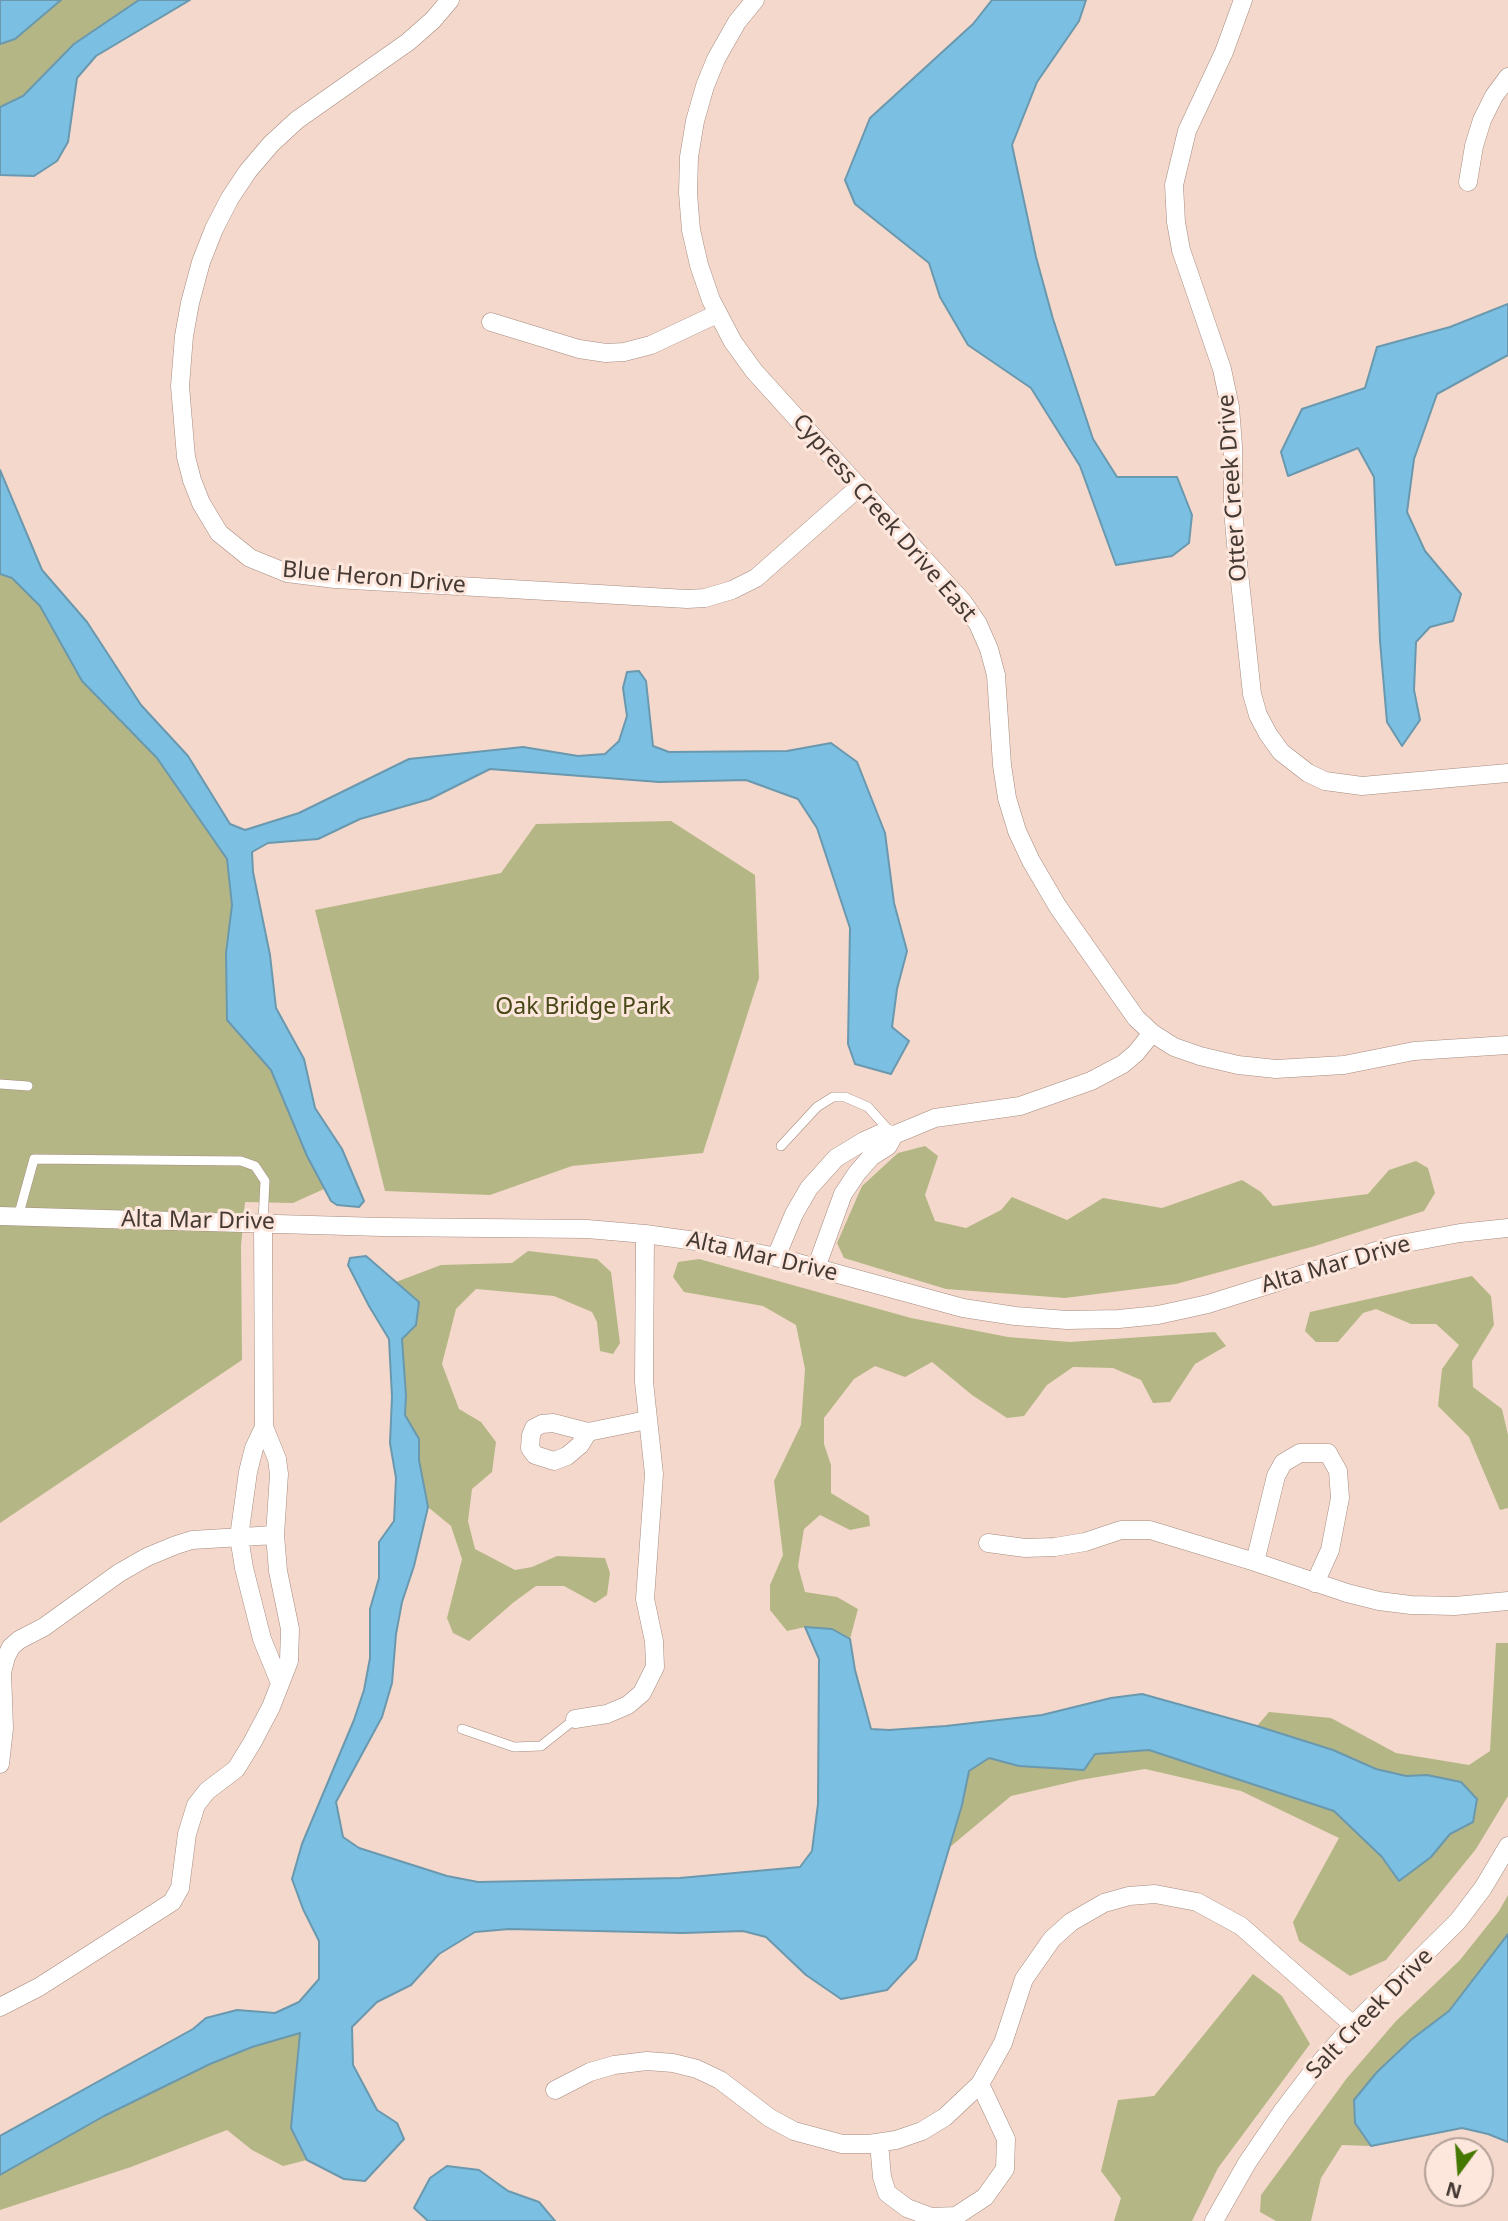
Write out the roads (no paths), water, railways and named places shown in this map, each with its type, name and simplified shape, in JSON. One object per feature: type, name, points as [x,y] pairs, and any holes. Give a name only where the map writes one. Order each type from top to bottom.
[{"type":"street","name":"Blue Heron Drive","points":[[450,0],[433,20],[408,42],[297,120],[271,144],[242,180],[214,229],[201,262],[190,303],[180,386],[186,457],[192,480],[201,503],[219,533],[250,558],[287,573],[335,579],[705,598],[732,590],[756,578],[859,488]]},
{"type":"street","name":"Cypress Creek Drive East","points":[[755,0],[737,22],[705,86],[689,157],[691,230],[699,265],[717,314],[754,371],[963,602],[978,624],[996,675],[1002,765],[1007,799],[1017,831],[1058,907],[1136,1018],[1152,1033],[1174,1047],[1238,1065],[1276,1069],[1344,1065],[1414,1051],[1508,1045]]},
{"type":"street","name":"Otter Creek Drive","points":[[1243,0],[1224,52],[1187,131],[1174,185],[1181,250],[1222,369],[1230,407],[1236,544],[1252,694],[1258,715],[1268,734],[1293,763],[1317,777],[1343,785],[1362,786],[1508,773]]},
{"type":"street","points":[[1468,181],[1482,120],[1508,77]]},
{"type":"street","points":[[491,322],[579,349],[606,353],[624,352],[651,345],[717,314]]},
{"type":"street","points":[[776,1257],[794,1214],[809,1188],[836,1158],[882,1133],[894,1135],[935,1118],[1020,1106],[1091,1081],[1123,1064],[1152,1033]]},
{"type":"street","points":[[816,1268],[843,1194],[857,1173],[871,1157],[888,1146],[894,1135]]},
{"type":"street","name":"Alta Mar Drive","points":[[9,1217],[381,1227],[587,1229],[645,1234],[703,1242],[776,1257],[963,1308],[1014,1316],[1067,1320],[1158,1315],[1208,1304],[1395,1245],[1460,1233],[1508,1228]]},
{"type":"street","points":[[0,2007],[50,1980],[172,1902],[180,1888],[187,1834],[196,1805],[207,1791],[236,1769],[271,1707],[289,1661],[290,1629],[278,1571],[275,1535],[279,1474],[277,1460],[264,1427],[263,1223]]},
{"type":"street","points":[[575,1719],[607,1714],[628,1705],[642,1693],[655,1667],[654,1641],[645,1599],[654,1474],[644,1370],[645,1234]]},
{"type":"street","points":[[588,1432],[647,1420]]},
{"type":"street","points":[[264,1427],[254,1448],[248,1472],[239,1537],[262,1639],[279,1683]]},
{"type":"street","points":[[1255,1562],[1276,1476],[1283,1463],[1300,1453],[1328,1453],[1338,1471],[1340,1498],[1330,1550],[1315,1583]]},
{"type":"street","points":[[988,1543],[1025,1548],[1055,1547],[1136,1529],[1150,1530],[1368,1598],[1411,1605],[1455,1606],[1508,1601]]},
{"type":"street","points":[[0,1764],[4,1728],[2,1672],[5,1657],[19,1640],[44,1627],[119,1573],[147,1557],[192,1540],[275,1535]]},
{"type":"street","name":"Salt Creek Drive","points":[[1214,2221],[1280,2113],[1353,2025],[1458,1921],[1483,1888],[1508,1846]]},
{"type":"street","points":[[555,2091],[590,2072],[614,2065],[648,2061],[673,2063],[697,2069],[720,2080],[770,2118],[794,2131],[842,2144],[896,2140],[922,2131],[945,2117],[980,2084],[1003,2043],[1024,1979],[1052,1939],[1082,1914],[1104,1903],[1129,1896],[1155,1894],[1178,1897],[1197,1902],[1224,1915],[1241,1926],[1353,2025]]},
{"type":"street","points":[[879,2143],[882,2177],[887,2193],[907,2208],[931,2217],[956,2216],[985,2197],[1005,2169],[1006,2139],[980,2084]]},
{"type":"lane","points":[[0,1084],[28,1086]]},
{"type":"lane","points":[[781,1146],[817,1107],[833,1097],[845,1097],[868,1107],[894,1135]]},
{"type":"lane","points":[[9,1217],[34,1158],[241,1161],[255,1166],[265,1181],[263,1223]]},
{"type":"lane","points":[[462,1729],[514,1747],[541,1746],[575,1719]]},
{"type":"water","points":[[0,0],[61,0],[15,39],[0,44]]},
{"type":"water","points":[[139,0],[190,0],[96,56],[77,78],[68,142],[57,161],[34,176],[0,175],[0,107],[23,96],[74,44]]},
{"type":"water","points":[[992,0],[1086,0],[1079,21],[1037,82],[1012,145],[1036,257],[1053,319],[1093,439],[1117,477],[1177,477],[1192,515],[1189,543],[1172,556],[1116,565],[1080,466],[1031,388],[968,345],[940,297],[929,263],[855,204],[845,180],[870,118],[973,24]]},
{"type":"water","points":[[1508,304],[1508,355],[1437,394],[1414,459],[1407,512],[1425,551],[1461,594],[1453,621],[1430,627],[1416,642],[1414,690],[1420,720],[1402,746],[1387,722],[1380,641],[1374,477],[1358,448],[1288,476],[1281,452],[1302,409],[1365,388],[1377,347],[1450,327]]},
{"type":"water","points":[[0,470],[42,570],[87,622],[141,705],[188,756],[230,824],[245,830],[299,813],[409,759],[523,747],[578,756],[605,754],[619,741],[627,716],[623,688],[627,672],[639,671],[646,681],[653,746],[669,752],[787,751],[831,743],[857,762],[885,833],[894,903],[907,951],[897,989],[892,1027],[909,1041],[891,1074],[855,1064],[848,1044],[850,928],[817,828],[798,799],[746,780],[659,782],[490,769],[430,799],[360,819],[318,839],[268,843],[252,852],[253,872],[270,955],[276,1008],[304,1059],[315,1108],[342,1149],[364,1201],[359,1207],[337,1205],[331,1201],[307,1156],[271,1070],[227,1020],[226,953],[232,905],[227,859],[157,758],[82,681],[40,606],[12,578],[0,574]]},
{"type":"water","points":[[366,1256],[419,1302],[416,1325],[402,1339],[405,1415],[419,1439],[419,1460],[428,1507],[402,1602],[392,1683],[382,1717],[336,1802],[343,1837],[359,1848],[447,1876],[478,1882],[680,1878],[800,1867],[812,1851],[818,1804],[819,1659],[805,1627],[832,1629],[850,1639],[855,1670],[871,1729],[946,1726],[1042,1715],[1111,1698],[1142,1694],[1333,1750],[1376,1769],[1406,1776],[1427,1775],[1461,1782],[1477,1799],[1473,1822],[1450,1834],[1431,1857],[1399,1881],[1382,1857],[1334,1811],[1149,1750],[1095,1754],[1084,1770],[1019,1766],[989,1758],[969,1771],[962,1805],[916,1959],[887,1990],[841,1999],[806,1975],[766,1937],[743,1931],[683,1933],[509,1929],[475,1932],[439,1954],[411,1985],[377,2002],[352,2027],[353,2065],[377,2110],[397,2123],[404,2139],[365,2181],[344,2179],[307,2160],[291,2128],[300,2033],[252,2047],[210,2064],[104,2116],[0,2175],[0,2136],[193,2029],[206,2018],[237,2010],[275,2013],[299,2002],[319,1979],[319,1941],[292,1879],[302,1844],[364,1690],[370,1658],[370,1609],[379,1578],[379,1542],[394,1521],[396,1478],[390,1443],[392,1397],[389,1339],[348,1265],[350,1258]]},
{"type":"water","points":[[1508,1934],[1508,2142],[1462,2128],[1371,2146],[1355,2123],[1354,2100],[1377,2072],[1412,2039],[1449,2011]]},
{"type":"water","points":[[447,2166],[479,2170],[508,2191],[539,2202],[555,2221],[428,2221],[414,2208],[430,2178]]},
{"type":"park label","name":"Oak Bridge Park","points":[[583,1007]]}]
